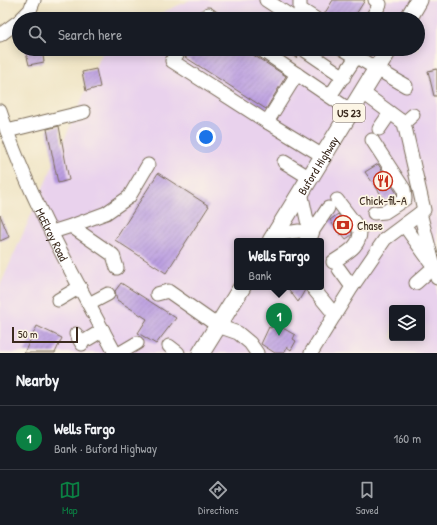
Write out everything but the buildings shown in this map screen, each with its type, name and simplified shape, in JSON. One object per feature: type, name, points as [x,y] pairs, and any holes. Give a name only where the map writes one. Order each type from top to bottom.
[{"type":"main road","points":[[412,12],[419,0]]},
{"type":"main road","name":"Buford Highway","points":[[272,238],[385,56]]},
{"type":"main road","points":[[201,353],[240,290]]},
{"type":"street","points":[[28,12],[34,0]]},
{"type":"street","points":[[266,0],[284,12]]},
{"type":"street","points":[[300,0],[300,9],[305,12]]},
{"type":"street","points":[[375,0],[380,4],[378,12]]},
{"type":"street","points":[[0,35],[12,26]]},
{"type":"street","points":[[176,56],[172,61],[266,122],[323,156]]},
{"type":"street","points":[[270,56],[351,111]]},
{"type":"street","points":[[313,56],[344,77]]},
{"type":"street","points":[[330,96],[356,57],[378,68],[406,86]]},
{"type":"street","points":[[266,122],[297,74]]},
{"type":"street","points":[[311,353],[352,287],[385,239],[424,210],[408,119],[390,113],[362,92]]},
{"type":"street","points":[[7,131],[84,112]]},
{"type":"street","points":[[379,128],[390,113]]},
{"type":"street","name":"McElroy Road","points":[[1,115],[52,232],[115,353]]},
{"type":"street","points":[[372,140],[404,188],[406,194],[404,199],[385,212],[374,213]]},
{"type":"street","points":[[284,162],[305,185],[309,237]]},
{"type":"street","points":[[52,232],[106,213],[129,197],[148,165]]},
{"type":"street","points":[[309,237],[333,204],[360,230],[360,242],[336,266],[352,287]]},
{"type":"street","points":[[420,213],[436,273]]},
{"type":"street","points":[[404,225],[436,273]]},
{"type":"street","points":[[71,226],[113,255],[117,268]]},
{"type":"street","points":[[272,238],[299,231],[309,237]]},
{"type":"street","points":[[416,283],[436,273]]},
{"type":"street","points":[[58,300],[80,287]]},
{"type":"street","points":[[315,290],[335,314]]},
{"type":"street","points":[[158,294],[168,291],[192,302],[218,326],[238,333],[250,343],[257,353]]},
{"type":"street","points":[[89,304],[108,294]]},
{"type":"street","points":[[82,339],[103,330]]},
{"type":"street","points":[[120,353],[136,343]]},
{"type":"shaded area","points":[[190,0],[437,0],[437,353],[0,353],[0,286],[101,56],[425,56],[425,12],[163,12]]},
{"type":"place","name":"Chick-fil-A","points":[[383,181]]},
{"type":"place","name":"Chase","points":[[343,225]]},
{"type":"place","name":"Wells Fargo","points":[[279,336]]}]
